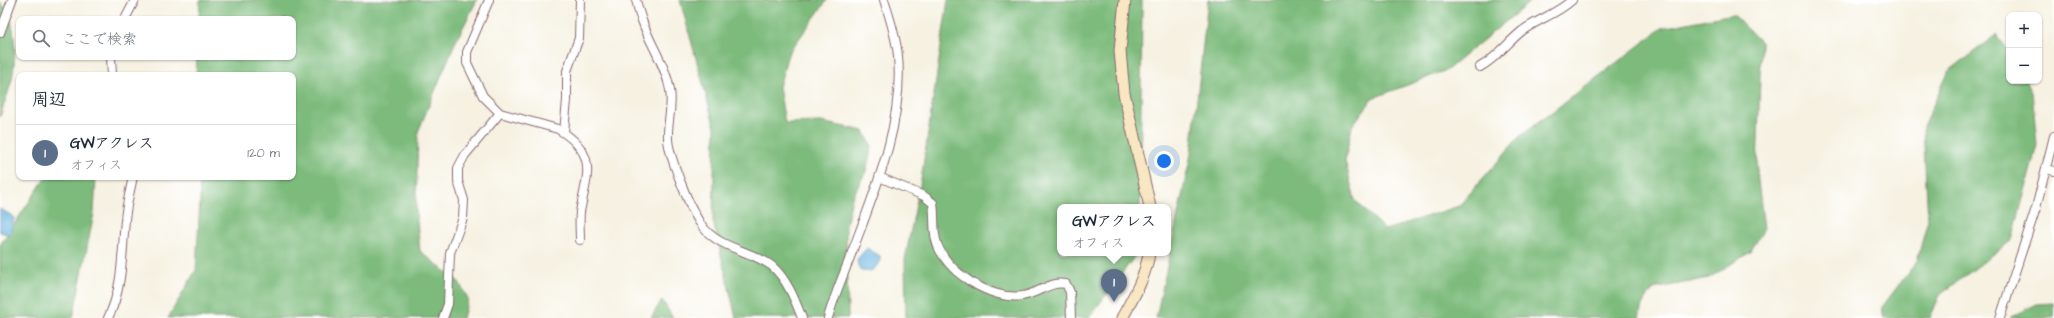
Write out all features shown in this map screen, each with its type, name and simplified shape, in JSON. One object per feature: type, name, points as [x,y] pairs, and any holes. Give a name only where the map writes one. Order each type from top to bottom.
[{"type":"street","points":[[0,34],[12,0]]},
{"type":"street","points":[[127,16],[135,0]]},
{"type":"street","points":[[489,0],[466,52],[466,63],[483,96],[500,113],[536,122],[564,132],[583,152],[588,161],[586,185],[580,214],[580,240]]},
{"type":"street","points":[[564,132],[567,100],[567,71],[579,38],[580,0]]},
{"type":"street","points":[[636,0],[642,23],[662,65],[670,90],[668,138],[670,149],[700,223],[708,233],[721,243],[771,266],[781,275],[794,298],[802,318]]},
{"type":"street","points":[[828,318],[885,159],[898,90],[898,56],[893,30],[884,0]]},
{"type":"street","points":[[1125,0],[1120,51],[1124,93],[1149,204]]},
{"type":"street","points":[[1480,67],[1497,56],[1523,31],[1558,12],[1572,0]]},
{"type":"street","points":[[111,60],[112,72]]},
{"type":"street","points":[[443,318],[448,304],[450,253],[463,218],[464,200],[458,181],[458,168],[465,155],[500,113]]},
{"type":"street","points":[[2000,318],[2050,170],[2054,136]]},
{"type":"street","points":[[879,177],[924,196],[933,203],[936,240],[941,253],[966,280],[992,293],[1007,297],[1024,296],[1058,282],[1066,284],[1070,292],[1071,318]]},
{"type":"street","points":[[108,318],[119,279],[125,218],[132,180]]},
{"type":"street","points":[[1122,318],[1133,298],[1148,262],[1149,256]]},
{"type":"green space","points":[[200,0],[477,0],[454,45],[418,132],[416,211],[420,251],[459,282],[468,299],[463,318],[168,318],[196,270],[200,200],[199,180],[296,180],[296,72],[196,72],[197,60],[296,60],[296,16],[199,16]]},
{"type":"green space","points":[[680,0],[827,0],[788,54],[779,87],[785,123],[821,122],[864,131],[872,147],[866,171],[852,198],[846,226],[848,318],[736,318],[713,221],[715,128]]},
{"type":"green space","points":[[948,0],[1142,0],[1140,204],[1057,204],[1057,256],[1135,256],[1089,318],[906,318],[905,259],[921,180]]},
{"type":"green space","points":[[1208,0],[1532,0],[1447,70],[1373,98],[1352,126],[1345,161],[1355,200],[1385,230],[1459,206],[1519,137],[1662,28],[1733,14],[1761,42],[1757,173],[1764,229],[1750,252],[1709,278],[1653,289],[1642,305],[1639,318],[1156,318],[1169,256],[1171,256],[1171,248],[1191,154]]},
{"type":"green space","points":[[0,2],[9,15],[12,23],[15,49],[12,78],[0,117]]},
{"type":"green space","points":[[1997,34],[2006,48],[2006,84],[2028,84],[2032,92],[2037,145],[2012,240],[1940,295],[1930,318],[1884,318],[1882,307],[1917,261],[1928,219],[1923,127],[1949,71]]},
{"type":"green space","points":[[44,180],[96,180],[94,213],[73,318],[0,318],[0,245]]},
{"type":"green space","points":[[662,300],[673,318],[651,318]]},
{"type":"green space","points":[[2054,303],[2054,318],[2009,318],[2037,304]]},
{"type":"water","points":[[0,209],[14,218],[10,235],[0,232]]},
{"type":"water","points":[[867,248],[880,256],[880,263],[870,272],[860,269],[857,259]]},
{"type":"place","name":"GWアクレス","points":[[1114,302]]}]
